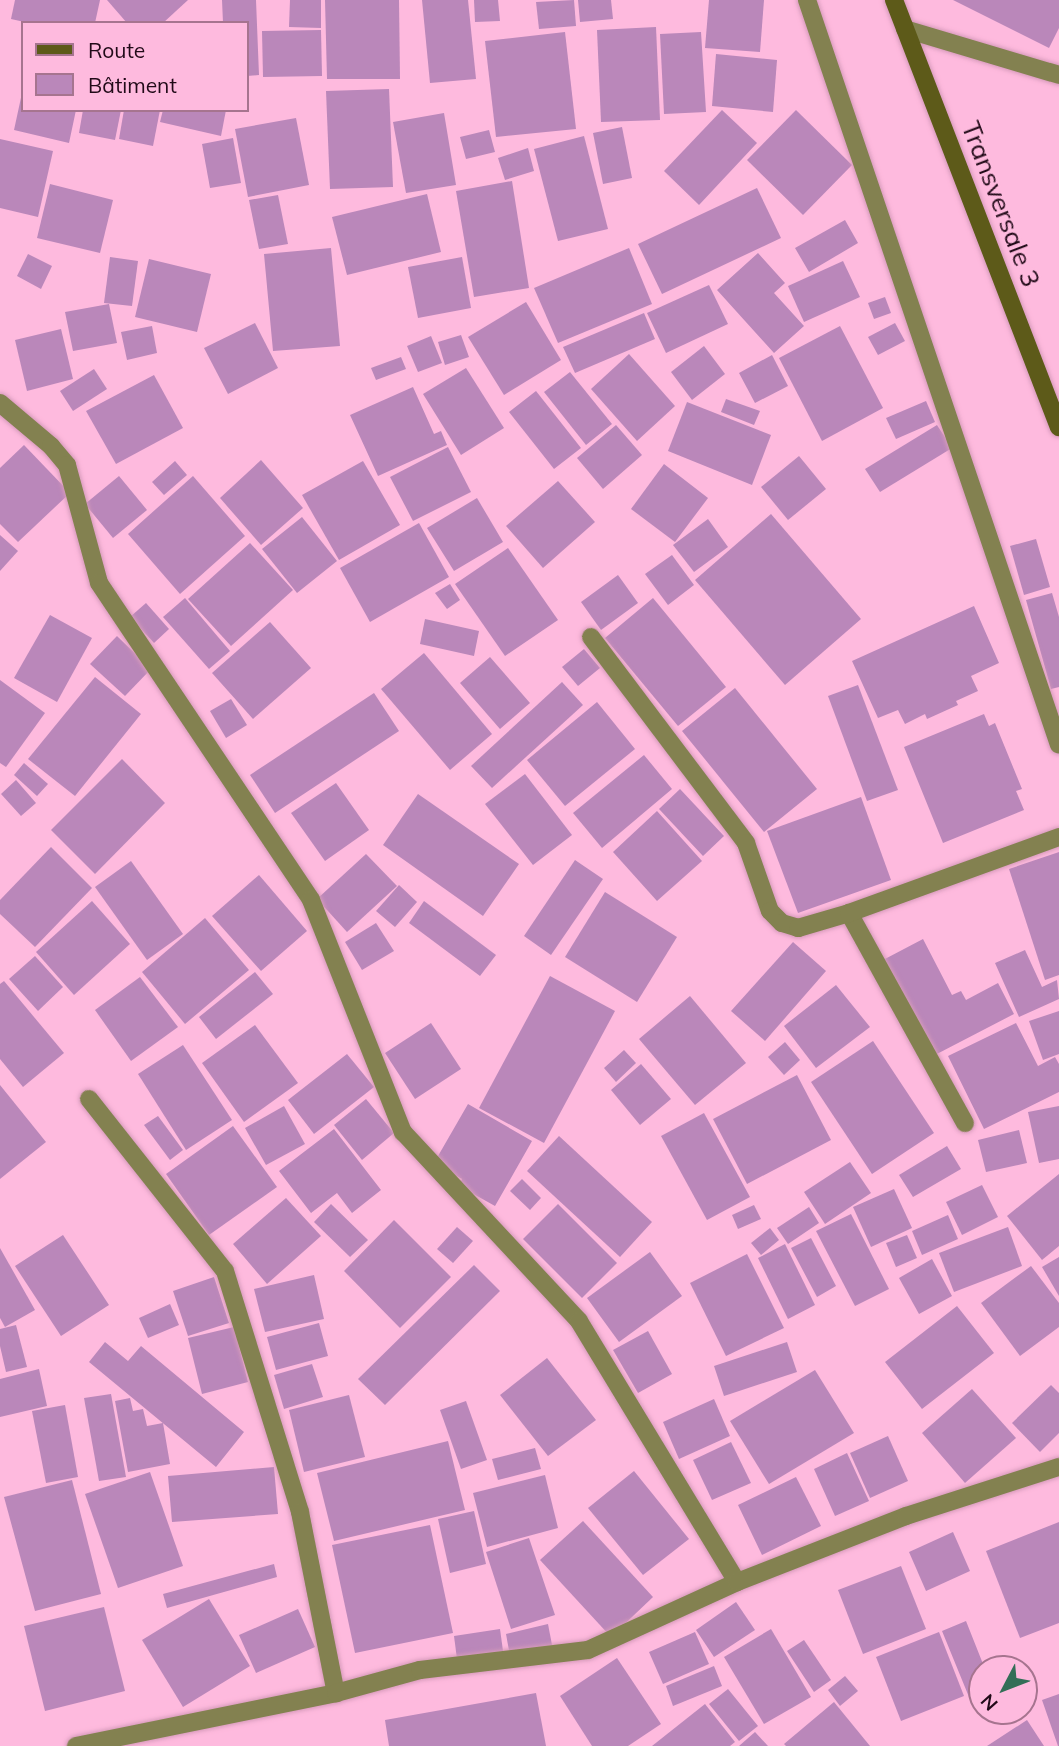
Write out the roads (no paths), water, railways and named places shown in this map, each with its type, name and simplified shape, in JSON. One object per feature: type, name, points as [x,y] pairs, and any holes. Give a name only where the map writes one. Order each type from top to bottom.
[{"type":"main road","name":"Transversale 3","points":[[894,0],[1059,427]]},
{"type":"street","points":[[807,0],[1059,745]]},
{"type":"street","points":[[905,29],[1059,75]]},
{"type":"street","points":[[0,403],[51,446],[67,465],[99,583],[311,900],[403,1132],[579,1321],[737,1582]]},
{"type":"street","points":[[591,637],[746,843],[769,911],[782,923],[798,928],[849,913],[1059,837]]},
{"type":"street","points":[[849,913],[965,1123]]},
{"type":"street","points":[[89,1099],[225,1271],[300,1513],[336,1693]]},
{"type":"street","points":[[76,1746],[336,1693],[420,1670],[587,1650],[737,1582],[906,1517],[1059,1467]]}]
